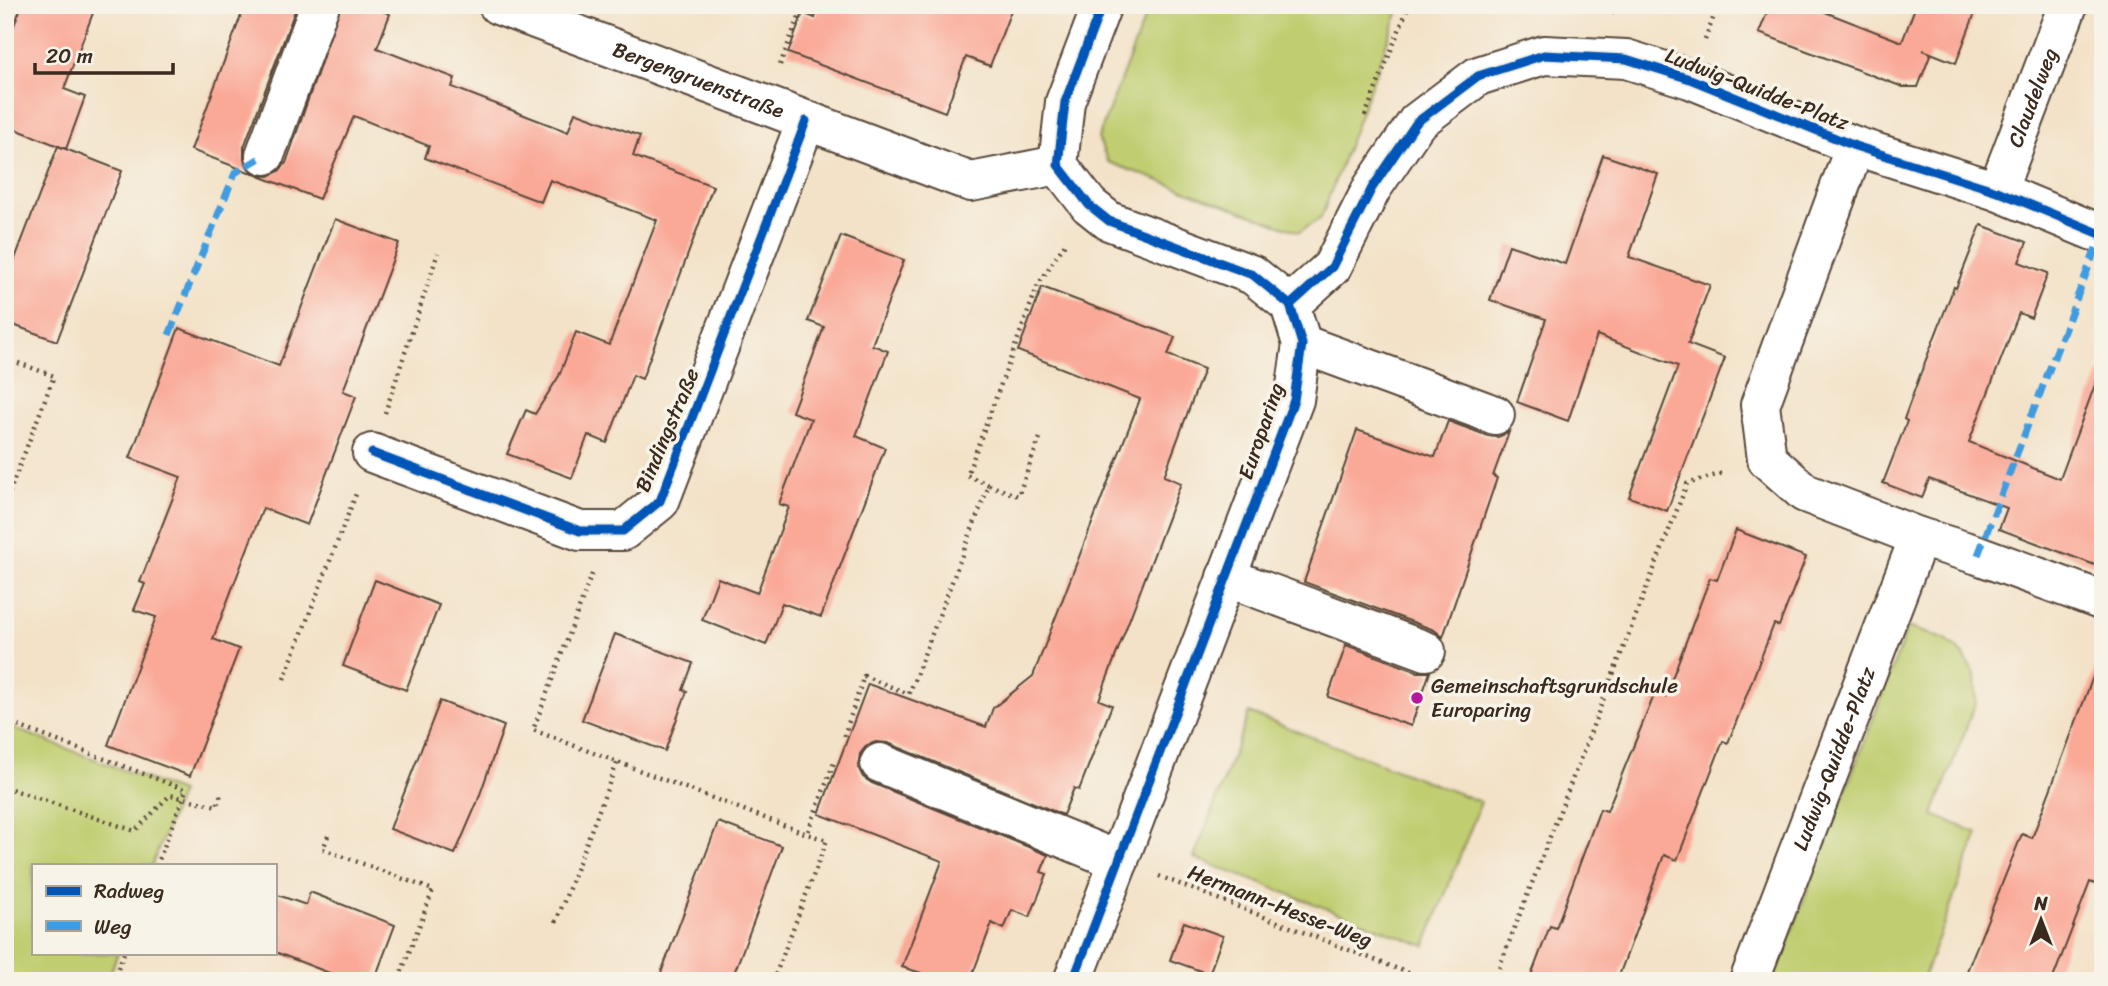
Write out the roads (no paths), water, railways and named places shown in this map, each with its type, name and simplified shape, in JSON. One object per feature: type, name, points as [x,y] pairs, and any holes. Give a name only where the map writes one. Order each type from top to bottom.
[{"type":"street","points":[[265,155],[320,5]]},
{"type":"street","name":"Bergengruenstraße","points":[[498,5],[971,182],[1058,165]]},
{"type":"street","points":[[1101,5],[1065,103],[1058,165],[1089,205],[1109,221],[1253,275],[1290,305]]},
{"type":"street","name":"Claudelweg","points":[[1997,191],[2068,5]]},
{"type":"street","name":"Ludwig-Quidde-Platz","points":[[1290,305],[1332,267],[1372,188],[1417,122],[1478,76],[1544,55],[1626,59],[1690,79],[1855,146],[1997,191],[2103,235]]},
{"type":"street","name":"Bindingstraße","points":[[372,453],[580,531],[623,531],[660,501],[806,121]]},
{"type":"street","name":"Ludwig-Quidde-Platz","points":[[1749,981],[1919,537],[1805,493],[1767,459],[1760,404],[1855,146]]},
{"type":"street","name":"Europaring","points":[[1073,981],[1294,400],[1302,344],[1290,305]]},
{"type":"street","points":[[1302,344],[1495,415]]},
{"type":"street","points":[[1919,537],[1978,555],[2103,601]]},
{"type":"street","points":[[1226,578],[1426,651]]},
{"type":"street","points":[[880,763],[1119,861]]},
{"type":"place","name":"Gemeinschaftsgrundschule Europaring","points":[[1417,698]]}]
